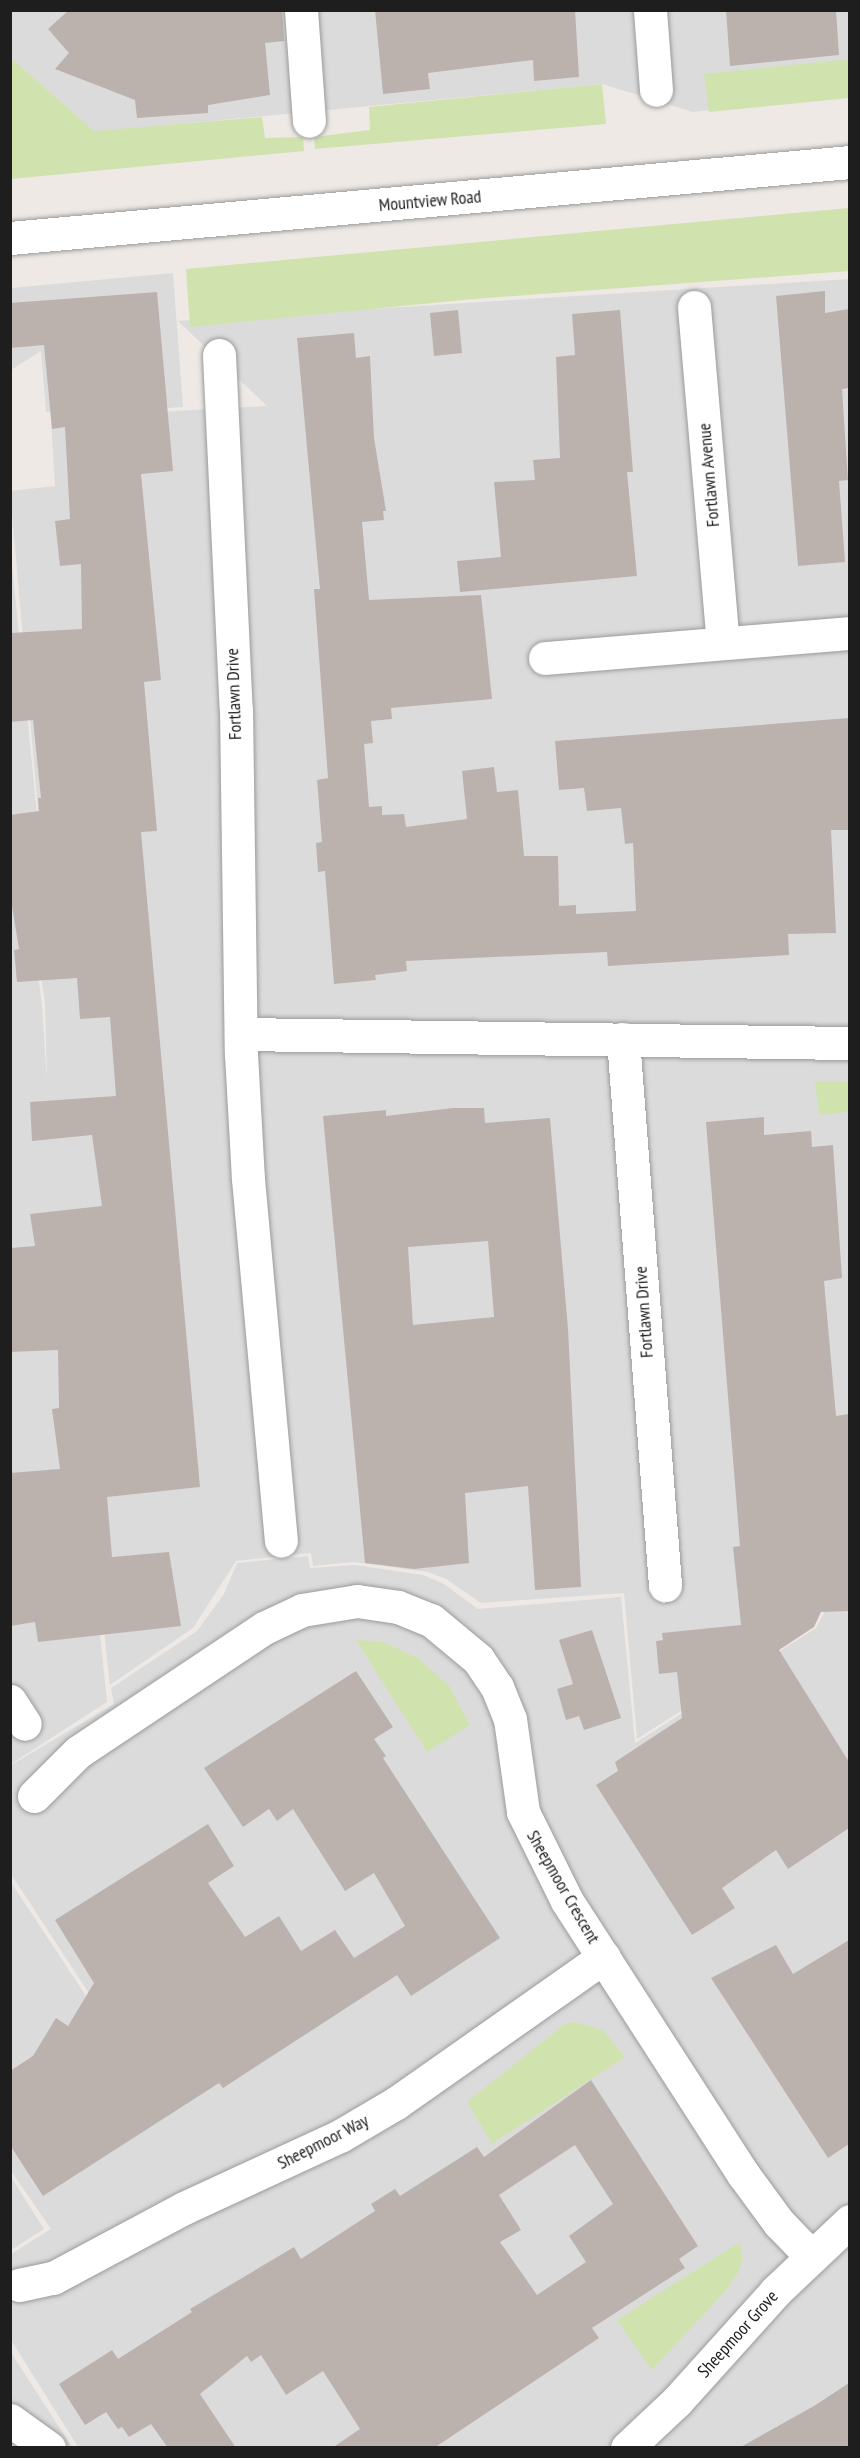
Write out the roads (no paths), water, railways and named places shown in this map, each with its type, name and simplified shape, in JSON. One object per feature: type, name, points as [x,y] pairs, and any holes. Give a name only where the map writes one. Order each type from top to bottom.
[{"type":"street","points":[[301,10],[309,121]]},
{"type":"street","points":[[650,10],[656,90]]},
{"type":"street","name":"Mountview Road","points":[[10,238],[849,162]]},
{"type":"street","name":"Fortlawn Avenue","points":[[694,307],[723,642]]},
{"type":"street","name":"Fortlawn Drive","points":[[219,355],[236,709],[241,1034],[248,1179],[281,1540]]},
{"type":"street","points":[[545,658],[849,633]]},
{"type":"street","points":[[241,1034],[849,1043]]},
{"type":"street","name":"Fortlawn Drive","points":[[623,1039],[665,1585]]},
{"type":"street","name":"Sheepmoor Crescent","points":[[34,1796],[78,1752],[264,1628],[302,1610],[337,1602],[398,1607],[431,1620],[463,1643],[497,1687],[510,1719],[518,1795],[533,1840],[604,1957],[746,2177],[779,2223],[811,2256]]},
{"type":"street","name":"Sheepmoor Way","points":[[19,2285],[53,2278],[179,2210],[340,2136],[396,2103],[604,1957]]},
{"type":"street","name":"Sheepmoor Grove","points":[[627,2448],[691,2387],[811,2256],[849,2221]]},
{"type":"street","points":[[10,2420],[50,2448]]}]
